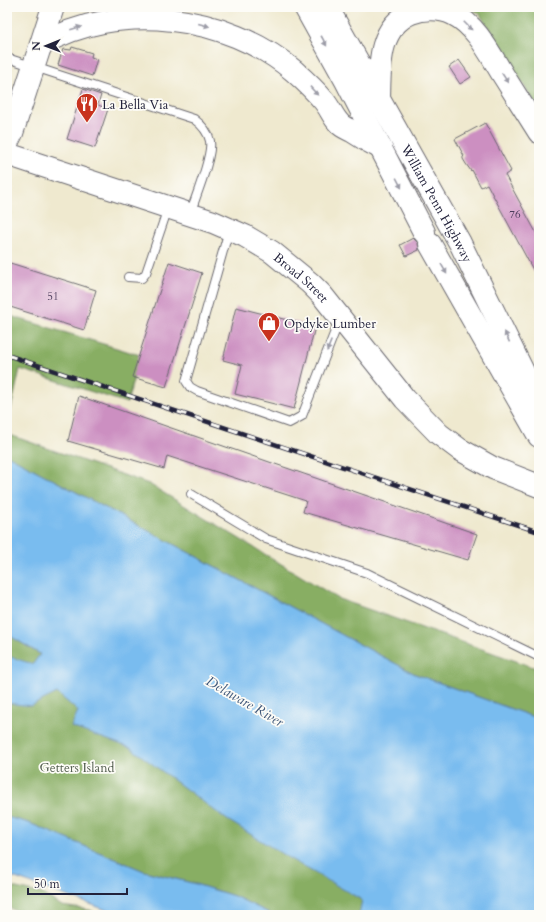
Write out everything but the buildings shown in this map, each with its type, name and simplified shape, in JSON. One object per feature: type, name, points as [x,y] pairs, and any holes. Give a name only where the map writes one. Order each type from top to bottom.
[{"type":"main road","points":[[7,143],[12,133],[54,7]]},
{"type":"main road","points":[[106,7],[139,17]]},
{"type":"main road","name":"William Penn Highway","points":[[305,7],[346,81],[427,238],[539,436]]},
{"type":"main road","name":"William Penn Highway","points":[[327,7],[460,243],[539,404]]},
{"type":"main road","points":[[379,99],[382,52],[391,30],[401,19],[413,12],[428,9],[441,10],[453,14],[459,18],[478,38],[539,132]]},
{"type":"main road","points":[[41,45],[56,36],[79,27],[139,17],[167,19],[203,25],[236,36],[281,61],[299,76],[324,101],[339,124],[381,148]]},
{"type":"main road","name":"Broad Street","points":[[7,154],[230,229],[272,252],[298,272],[322,296],[409,403],[439,434],[465,452],[493,468],[539,486]]},
{"type":"lane","points":[[7,58],[194,119],[201,124],[209,136],[210,155],[190,215]]},
{"type":"lane","points":[[128,277],[142,278],[146,273],[168,208]]},
{"type":"lane","points":[[230,229],[186,381],[190,387],[197,392],[289,422],[302,416],[340,319]]},
{"type":"lane","points":[[191,494],[266,539],[367,573],[539,657]]},
{"type":"green space","points":[[467,7],[532,7],[539,13],[539,110],[479,13]]},
{"type":"green space","points":[[7,315],[140,355],[127,403],[20,369],[7,427]]},
{"type":"green space","points":[[7,434],[149,484],[339,599],[539,669],[539,719],[415,674],[7,455]]},
{"type":"green space","name":"Getters Island","points":[[7,634],[100,691],[380,885],[370,915],[273,915],[234,896],[192,883],[144,871],[29,823],[7,817]]},
{"type":"green space","points":[[7,884],[12,887],[43,894],[62,906],[90,910],[100,915],[26,915],[7,907]]},
{"type":"water","name":"Delaware River","points":[[7,455],[415,674],[539,719],[539,915],[359,915],[362,900],[292,860],[226,819],[131,748],[71,727],[78,711],[57,693],[31,706],[7,703],[7,656],[33,664],[40,654],[7,634]]},
{"type":"water","points":[[7,817],[29,823],[144,871],[192,883],[234,896],[273,915],[121,915],[7,875]]},
{"type":"railway","points":[[7,355],[539,532]]},
{"type":"place","name":"La Bella Via","points":[[87,124]]},
{"type":"place","name":"Opdyke Lumber","points":[[269,342]]}]
